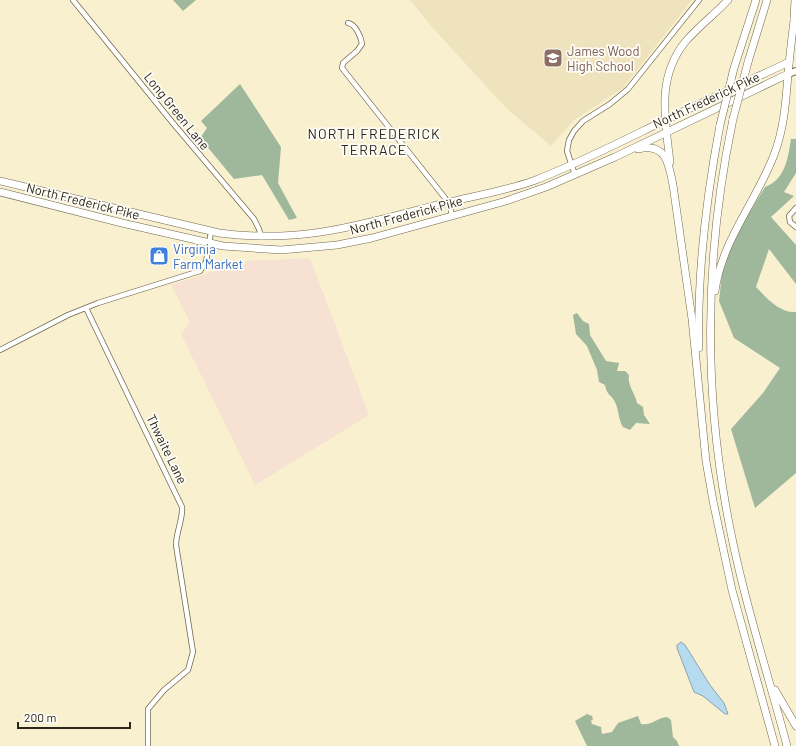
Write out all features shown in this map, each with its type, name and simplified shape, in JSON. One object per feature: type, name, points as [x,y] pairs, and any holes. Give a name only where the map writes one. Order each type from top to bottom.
[{"type":"highway","points":[[728,0],[690,37],[674,60],[665,85],[664,121],[667,132],[692,319],[708,477],[721,546],[775,746]]},
{"type":"highway","points":[[702,414],[699,326],[701,266],[710,180],[720,126],[734,68],[756,0]]},
{"type":"highway","points":[[767,0],[748,62],[733,120],[721,182],[713,245],[710,306],[711,371],[718,454],[726,508],[734,545],[787,746]]},
{"type":"highway","points":[[796,0],[794,35],[796,43]]},
{"type":"highway","points":[[711,371],[713,302],[718,270],[733,234],[774,155],[783,119],[788,74],[793,60],[795,13]]},
{"type":"highway","name":"North Frederick Pike","points":[[0,181],[211,232],[261,237],[294,236],[327,232],[448,202],[495,193],[533,181],[571,165],[793,60]]},
{"type":"highway","name":"North Frederick Pike","points":[[0,192],[209,243],[263,249],[318,248],[372,238],[506,201],[575,175],[615,157],[788,74]]},
{"type":"highway","points":[[615,157],[643,148],[658,150],[667,160],[673,185]]},
{"type":"highway","points":[[767,670],[781,702],[796,726]]},
{"type":"main road","name":"North Frederick Pike","points":[[788,74],[796,71]]},
{"type":"street","name":"Long Green Lane","points":[[73,0],[172,122],[254,219],[260,228],[261,237]]},
{"type":"street","points":[[575,175],[567,153],[567,145],[574,131],[583,121],[610,104],[628,89],[698,0]]},
{"type":"street","points":[[348,23],[353,24],[361,37],[362,44],[357,51],[343,63],[342,68],[448,202],[452,216]]},
{"type":"street","points":[[796,208],[789,216],[790,222],[796,227]]},
{"type":"street","points":[[0,350],[86,308],[200,270],[206,262],[211,232]]},
{"type":"street","name":"Thwaite Lane","points":[[86,308],[180,501],[182,516],[176,545],[193,646],[192,658],[188,670],[164,690],[148,709],[148,746]]},
{"type":"shaded area","name":"James Wood High School","points":[[410,0],[692,0],[623,88],[574,120],[551,146],[507,109],[432,27]]},
{"type":"shaded area","points":[[310,258],[369,415],[255,485],[181,334],[190,322],[171,285],[246,261]]},
{"type":"green space","points":[[173,0],[196,0],[183,11]]},
{"type":"green space","points":[[240,84],[281,147],[278,183],[297,218],[289,220],[262,175],[234,179],[200,138],[207,128],[201,121]]},
{"type":"green space","points":[[791,139],[796,139],[796,173],[784,192],[794,196],[771,217],[796,245],[796,284],[769,249],[756,287],[774,304],[784,310],[796,312],[796,473],[755,508],[731,429],[763,393],[780,368],[734,338],[719,301],[722,274],[735,236],[765,187],[778,179],[782,173],[787,160]]},
{"type":"green space","points":[[577,313],[583,321],[589,324],[590,335],[606,361],[619,363],[617,371],[625,371],[629,375],[630,386],[637,403],[643,407],[644,415],[650,424],[636,423],[630,430],[623,427],[614,399],[608,393],[605,385],[599,382],[597,370],[587,346],[576,334],[573,315]]},
{"type":"green space","points":[[587,714],[592,716],[592,724],[601,727],[602,734],[612,732],[618,723],[638,716],[641,724],[651,723],[667,717],[671,720],[673,737],[679,746],[587,746],[575,721]]},
{"type":"water","points":[[681,642],[685,645],[710,685],[724,703],[728,714],[725,714],[703,696],[694,692],[677,648],[677,645]]},
{"type":"place","name":"James Wood High School","points":[[553,58]]},
{"type":"place","name":"Virginia Farm Market","points":[[159,256]]},
{"type":"district","name":"NORTH FREDERICK TERRACE","points":[[374,142]]}]
